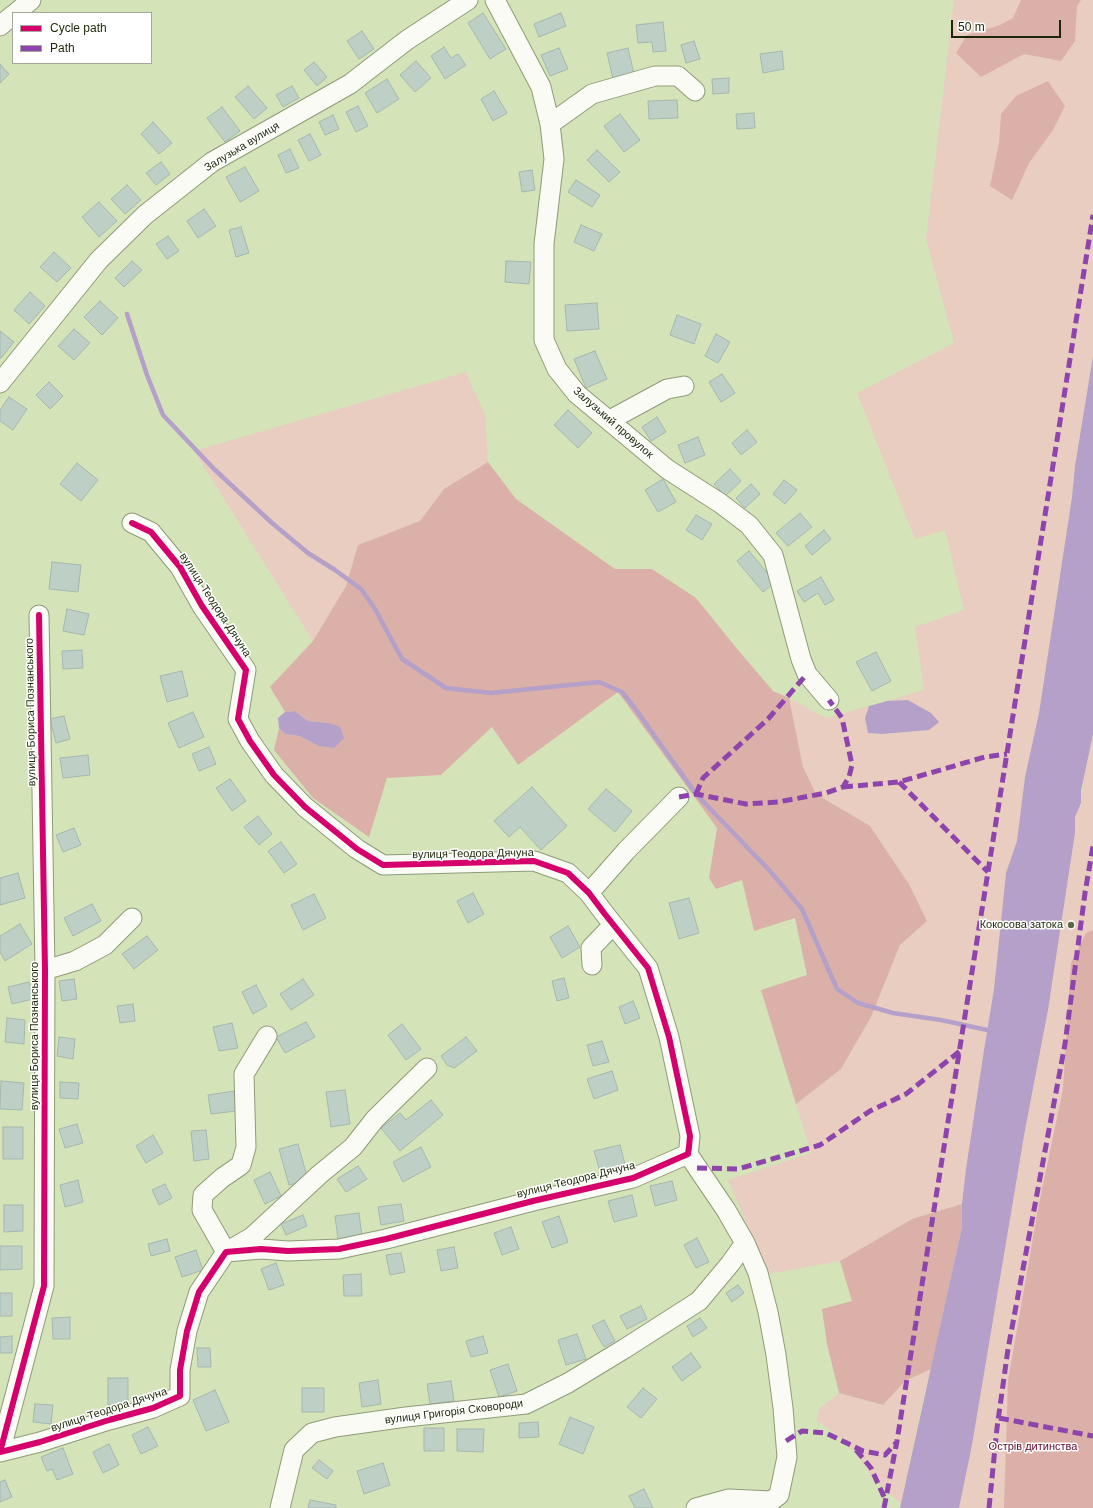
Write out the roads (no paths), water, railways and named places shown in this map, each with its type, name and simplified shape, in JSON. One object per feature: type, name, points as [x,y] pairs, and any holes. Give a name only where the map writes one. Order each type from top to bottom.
[{"type":"street","points":[[17,12],[31,0]]},
{"type":"street","name":"Залузька вулиця","points":[[0,383],[99,260],[145,215],[212,162],[350,84],[407,40],[468,0]]},
{"type":"street","name":"Залузький провулок","points":[[495,0],[541,87],[550,124],[554,159],[544,244],[544,340],[557,369],[577,394],[667,469],[720,503],[749,525],[773,555],[801,659],[807,674],[829,700]]},
{"type":"street","points":[[0,26],[12,16]]},
{"type":"street","points":[[550,124],[592,94],[655,76],[678,76],[695,91]]},
{"type":"street","points":[[610,420],[667,389],[684,386]]},
{"type":"street","name":"вулиця Теодора Дячуна","points":[[0,1452],[40,1442],[109,1420],[154,1408],[180,1396],[180,1370],[187,1331],[197,1298],[199,1292],[226,1252],[261,1249],[288,1251],[339,1249],[386,1239],[533,1201],[633,1178],[688,1154],[690,1136],[669,1037],[648,968],[589,893],[568,873],[534,861],[383,865],[357,849],[305,807],[274,775],[250,741],[238,719],[246,670],[202,606],[180,567],[151,532],[132,523]]},
{"type":"street","name":"вулиця Бориса Познанського","points":[[0,1452],[44,1286],[45,970],[39,615]]},
{"type":"street","points":[[589,893],[626,850],[679,797]]},
{"type":"street","points":[[45,970],[75,961],[105,945],[132,918]]},
{"type":"street","points":[[592,965],[591,948],[613,925]]},
{"type":"street","points":[[267,1036],[244,1074],[246,1147],[241,1165],[222,1178],[203,1195],[202,1210],[226,1252],[252,1237],[319,1175],[353,1147],[375,1119],[426,1068]]},
{"type":"street","points":[[688,1154],[726,1210],[745,1243],[758,1273],[768,1312],[776,1355],[783,1408],[787,1457],[779,1496],[771,1501],[729,1499],[696,1508]]},
{"type":"street","name":"вулиця Григорія Сковороди","points":[[280,1508],[294,1450],[312,1433],[335,1427],[399,1418],[526,1404],[568,1383],[699,1301],[730,1264],[745,1243]]},
{"type":"waterway","points":[[127,314],[147,375],[163,415],[214,469],[272,523],[308,553],[361,589],[375,609],[402,659],[446,688],[491,693],[599,682],[622,692],[696,794],[770,871],[802,909],[837,989],[858,1003],[893,1013],[941,1020],[987,1030]]},
{"type":"place","name":"Кокосова затока","points":[[1071,925]]},
{"type":"park label","name":"Острів дитинства","points":[[1033,1447]]}]
